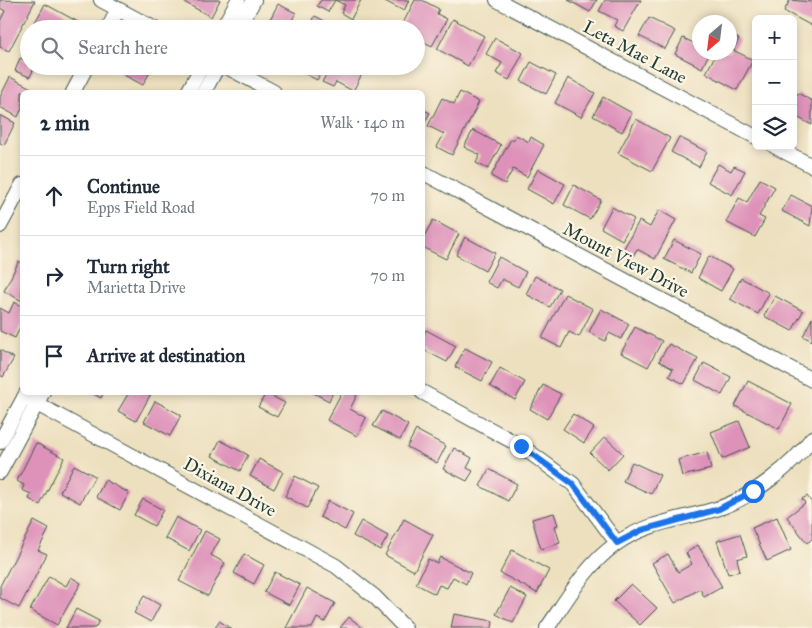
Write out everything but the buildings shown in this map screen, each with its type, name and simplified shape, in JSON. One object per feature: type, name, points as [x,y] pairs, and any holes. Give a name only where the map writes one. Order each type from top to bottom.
[{"type":"street","points":[[101,0],[138,20]]},
{"type":"street","points":[[227,20],[238,0]]},
{"type":"street","points":[[243,20],[254,0]]},
{"type":"street","name":"Leta Mae Lane","points":[[497,0],[752,135]]},
{"type":"street","points":[[112,20],[118,9]]},
{"type":"street","points":[[74,90],[82,75]]},
{"type":"street","points":[[189,90],[197,75]]},
{"type":"street","points":[[205,90],[213,75]]},
{"type":"street","points":[[242,75],[270,90]]},
{"type":"street","points":[[782,150],[812,166]]},
{"type":"street","name":"Mount View Drive","points":[[425,174],[812,380]]},
{"type":"street","points":[[0,226],[20,189]]},
{"type":"street","points":[[425,394],[521,446],[573,484],[617,543]]},
{"type":"street","points":[[0,442],[25,395]]},
{"type":"street","name":"Dixiana Drive","points":[[25,395],[40,398],[336,566],[375,597],[405,628]]},
{"type":"street","points":[[0,472],[40,398]]},
{"type":"street","points":[[547,628],[592,563],[617,543],[642,530],[719,509],[753,491],[786,468],[812,438]]},
{"type":"route","points":[[521,446],[573,484],[588,501],[617,543],[642,530],[719,509],[753,491]]}]
